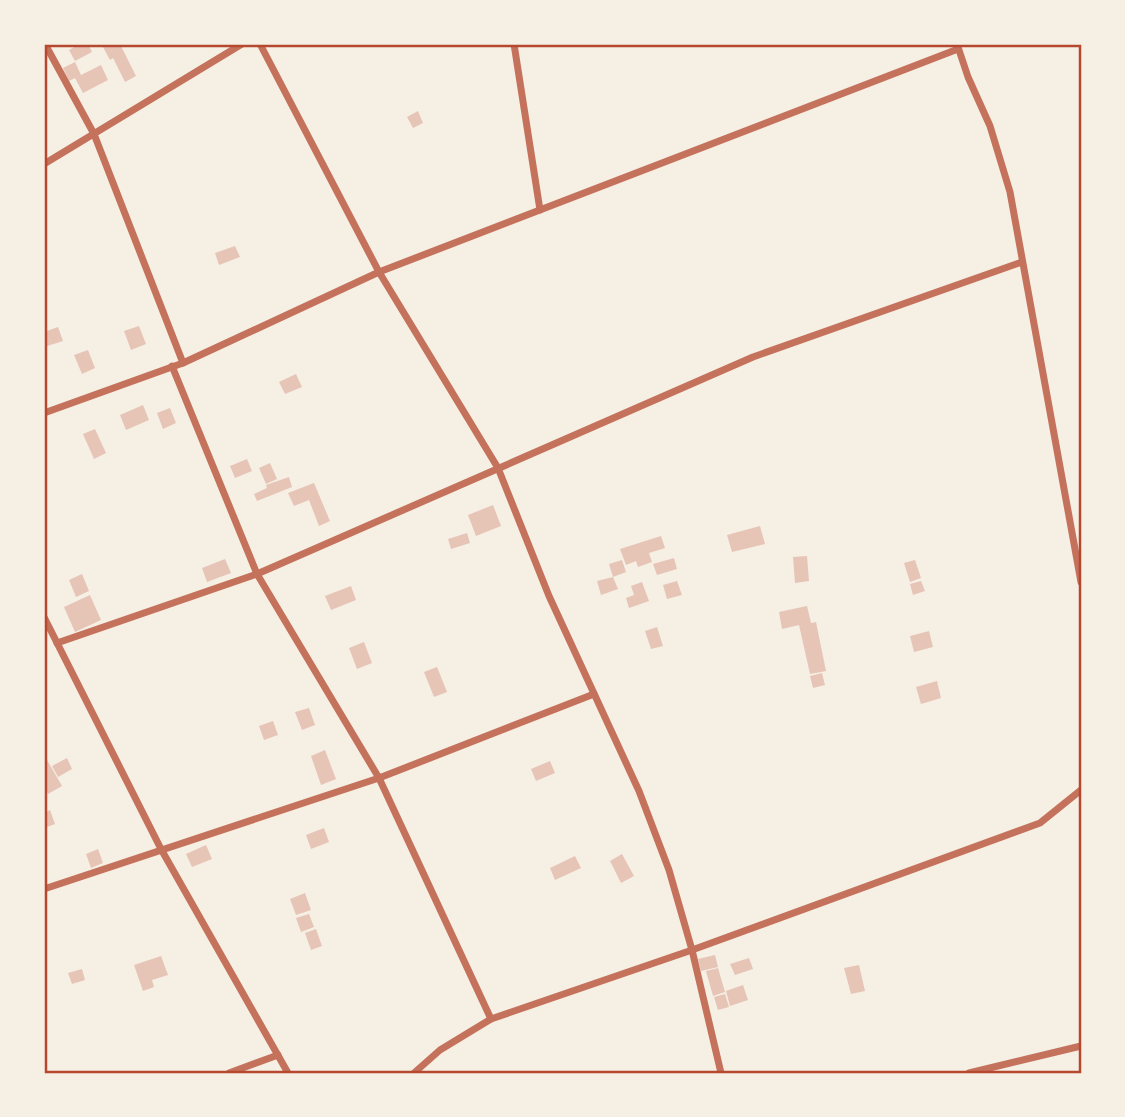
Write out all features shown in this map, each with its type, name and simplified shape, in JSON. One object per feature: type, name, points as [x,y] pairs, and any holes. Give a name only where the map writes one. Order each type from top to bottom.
[{"type":"street","points":[[46,44],[94,134],[183,363]]},
{"type":"street","points":[[44,164],[242,44]]},
{"type":"street","points":[[260,44],[379,272],[498,468],[549,596],[639,791],[669,870],[692,950],[721,1073]]},
{"type":"street","points":[[514,44],[540,210]]},
{"type":"street","points":[[44,413],[183,363],[379,272],[958,46],[990,125],[1010,192],[1081,582]]},
{"type":"street","points":[[57,643],[257,574],[753,358],[1022,262]]},
{"type":"street","points":[[172,366],[257,574],[379,778],[491,1019]]},
{"type":"street","points":[[44,617],[161,849],[288,1073]]},
{"type":"street","points":[[44,889],[379,778],[594,694]]},
{"type":"street","points":[[414,1073],[440,1050],[491,1019],[692,950],[1040,823],[1081,790]]},
{"type":"street","points":[[969,1073],[1081,1046]]},
{"type":"street","points":[[229,1073],[278,1055]]},
{"type":"building","points":[[80,44],[88,44],[92,52],[75,61],[69,50]]},
{"type":"building","points":[[120,44],[136,76],[125,82],[113,58],[110,60],[103,47]]},
{"type":"building","points":[[75,62],[81,75],[101,65],[108,80],[83,93],[75,78],[69,81],[63,68]]},
{"type":"building","points":[[418,111],[423,123],[413,128],[407,117]]},
{"type":"building","points":[[235,246],[240,257],[219,265],[215,253]]},
{"type":"building","points":[[139,326],[146,344],[131,350],[124,331]]},
{"type":"building","points":[[58,327],[63,341],[44,347],[44,332]]},
{"type":"building","points":[[88,350],[95,368],[82,374],[74,355]]},
{"type":"building","points":[[296,374],[302,387],[285,394],[279,382]]},
{"type":"building","points":[[143,405],[149,420],[126,430],[120,415]]},
{"type":"building","points":[[170,408],[176,423],[163,429],[157,413]]},
{"type":"building","points":[[95,429],[106,453],[94,459],[83,434]]},
{"type":"building","points":[[247,459],[252,471],[235,478],[230,466]]},
{"type":"building","points":[[270,463],[277,479],[266,484],[259,468]]},
{"type":"building","points":[[289,477],[292,487],[257,501],[254,494],[267,488],[266,485]]},
{"type":"building","points":[[314,483],[330,521],[319,526],[309,500],[294,506],[288,493]]},
{"type":"building","points":[[493,505],[501,526],[476,536],[468,515]]},
{"type":"building","points":[[760,526],[765,544],[732,552],[727,535]]},
{"type":"building","points":[[467,533],[470,543],[451,549],[448,539]]},
{"type":"building","points":[[661,536],[665,548],[649,553],[652,562],[638,567],[636,561],[626,565],[620,549]]},
{"type":"building","points":[[807,556],[809,581],[795,583],[793,557]]},
{"type":"building","points":[[674,558],[677,569],[657,575],[653,564]]},
{"type":"building","points":[[225,559],[231,573],[207,582],[202,568]]},
{"type":"building","points":[[622,560],[626,572],[613,577],[609,564]]},
{"type":"building","points":[[915,560],[921,578],[910,582],[904,563]]},
{"type":"building","points":[[82,574],[89,591],[76,597],[69,580]]},
{"type":"building","points":[[613,577],[618,589],[601,595],[597,581]]},
{"type":"building","points":[[677,581],[682,595],[667,599],[663,585]]},
{"type":"building","points":[[921,581],[925,591],[913,595],[910,584]]},
{"type":"building","points":[[642,582],[649,601],[629,608],[626,598],[634,595],[631,586]]},
{"type":"building","points":[[351,586],[356,600],[331,610],[325,596]]},
{"type":"building","points":[[90,595],[101,620],[75,632],[64,607]]},
{"type":"building","points":[[807,606],[811,623],[816,622],[826,671],[810,674],[799,625],[782,629],[779,612]]},
{"type":"building","points":[[657,627],[663,646],[651,649],[645,631]]},
{"type":"building","points":[[929,631],[933,647],[914,652],[910,636]]},
{"type":"building","points":[[364,642],[372,663],[357,669],[349,648]]},
{"type":"building","points":[[437,667],[447,692],[434,697],[424,672]]},
{"type":"building","points":[[822,673],[825,685],[813,688],[810,676]]},
{"type":"building","points":[[937,681],[941,698],[921,704],[916,687]]},
{"type":"building","points":[[309,708],[315,725],[302,730],[295,712]]},
{"type":"building","points":[[273,721],[278,735],[264,740],[259,726]]},
{"type":"building","points":[[325,750],[336,779],[321,785],[311,756]]},
{"type":"building","points":[[67,758],[72,769],[58,777],[52,766]]},
{"type":"building","points":[[47,760],[62,786],[48,794],[44,785],[44,762]]},
{"type":"building","points":[[550,761],[555,773],[536,781],[531,769]]},
{"type":"building","points":[[50,810],[55,824],[44,828],[44,813]]},
{"type":"building","points":[[324,828],[329,842],[311,849],[306,835]]},
{"type":"building","points":[[206,845],[212,859],[192,867],[186,854]]},
{"type":"building","points":[[98,849],[103,863],[91,868],[86,854]]},
{"type":"building","points":[[622,854],[634,876],[621,883],[610,861]]},
{"type":"building","points":[[575,856],[581,868],[555,880],[550,868]]},
{"type":"building","points":[[305,893],[311,910],[296,915],[290,899]]},
{"type":"building","points":[[309,914],[314,927],[301,932],[296,918]]},
{"type":"building","points":[[316,929],[322,946],[311,950],[305,933]]},
{"type":"building","points":[[715,955],[718,967],[701,971],[698,959]]},
{"type":"building","points":[[161,956],[168,975],[152,980],[154,987],[143,991],[134,965]]},
{"type":"building","points":[[749,958],[753,969],[735,975],[730,964]]},
{"type":"building","points":[[859,965],[865,991],[851,994],[844,968]]},
{"type":"building","points":[[718,968],[725,992],[713,996],[706,971]]},
{"type":"building","points":[[82,969],[85,980],[72,984],[68,973]]},
{"type":"building","points":[[743,985],[748,1000],[730,1006],[726,991]]},
{"type":"building","points":[[725,994],[729,1007],[718,1010],[714,997]]}]
